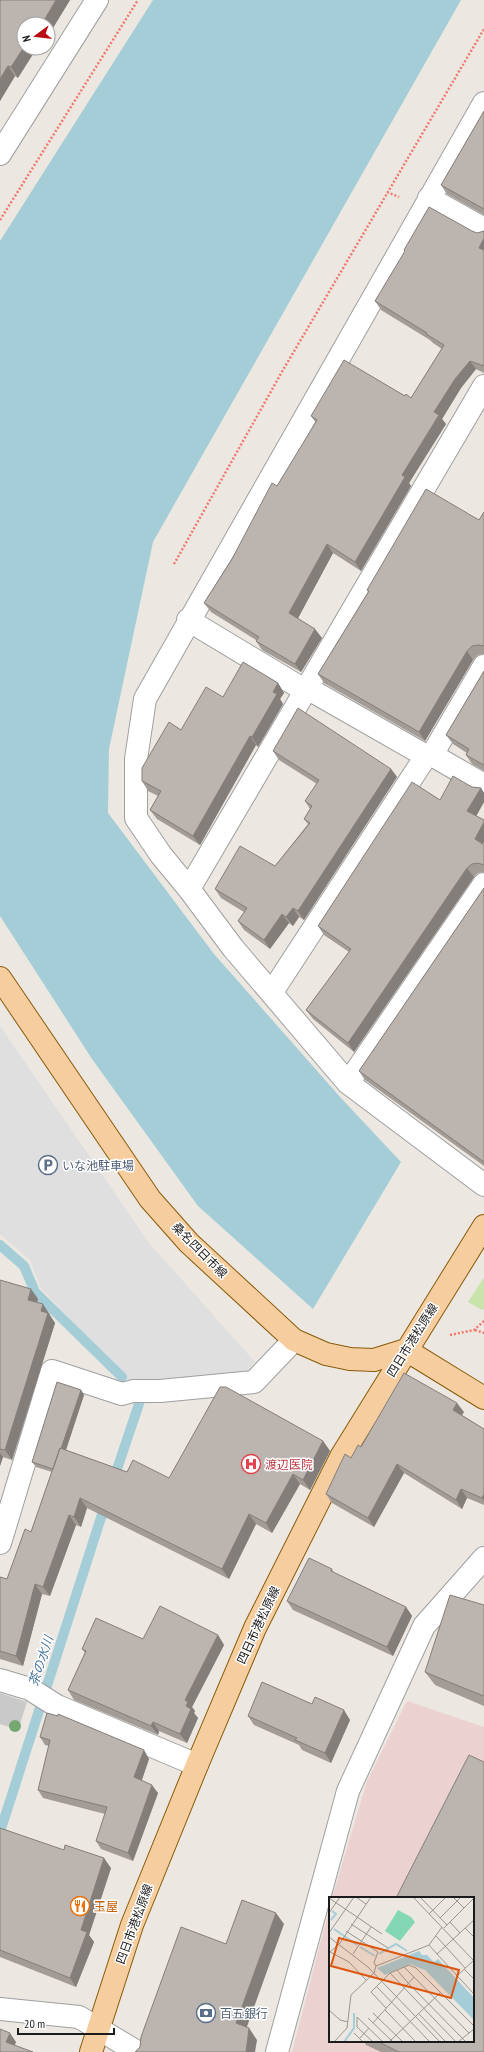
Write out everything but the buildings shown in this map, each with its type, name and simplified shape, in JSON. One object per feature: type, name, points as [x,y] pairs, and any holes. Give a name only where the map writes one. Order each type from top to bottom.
[{"type":"main road","name":"桑名四日市線","points":[[0,978],[150,1199],[189,1243],[294,1340],[326,1354],[350,1359],[374,1360],[411,1342]]},
{"type":"main road","name":"四日市港松原線","points":[[91,2052],[132,1925],[255,1628],[342,1455],[484,1226]]},
{"type":"main road","points":[[411,1342],[484,1398]]},
{"type":"street","points":[[0,154],[95,1]]},
{"type":"street","points":[[484,103],[188,620],[145,699],[136,759],[136,818],[160,855],[189,889],[233,948],[348,1083],[484,1185]]},
{"type":"street","points":[[429,198],[484,229]]},
{"type":"street","points":[[189,889],[484,386]]},
{"type":"street","points":[[188,620],[306,690],[484,785]]},
{"type":"street","points":[[272,992],[429,755],[484,666]]},
{"type":"street","points":[[348,1083],[484,884]]},
{"type":"street","points":[[0,1543],[52,1371],[122,1394],[133,1391],[160,1391],[254,1382],[294,1340]]},
{"type":"street","points":[[277,2052],[348,1791],[424,1626],[484,1558]]},
{"type":"street","points":[[0,1680],[30,1689],[57,1706],[197,1765]]},
{"type":"street","points":[[0,2009],[79,2017],[137,2052]]},
{"type":"path","points":[[0,220],[138,0]]},
{"type":"path","points":[[174,564],[283,370],[484,29]]},
{"type":"path","points":[[387,192],[405,200]]},
{"type":"path","points":[[448,1336],[474,1330],[484,1321]]},
{"type":"path","points":[[474,1330],[484,1333]]},
{"type":"shaded area","name":"いな池駐車場","points":[[0,1026],[149,1243],[255,1362],[242,1377],[130,1383],[41,1288],[30,1260],[0,1234]]},
{"type":"shaded area","points":[[0,1693],[27,1702],[18,1730],[0,1724]]},
{"type":"shaded area","points":[[407,1701],[484,1727],[484,2052],[292,2052],[329,1910],[329,2042],[474,2042],[474,1897],[332,1897],[367,1781]]},
{"type":"green space","points":[[484,1277],[484,1309],[482,1310],[468,1302]]},
{"type":"water","points":[[153,0],[461,0],[153,542],[109,749],[108,813],[214,954],[341,1098],[401,1162],[313,1309],[198,1206],[92,1059],[0,916],[0,241]]},
{"type":"waterway","points":[[0,1245],[24,1266],[35,1292],[122,1377]]},
{"type":"waterway","points":[[113,1481],[141,1398]]},
{"type":"waterway","name":"茶の水川","points":[[0,1832],[106,1502]]},
{"type":"place","name":"いな池駐車場","points":[[48,1165]]},
{"type":"place","name":"渡辺医院","points":[[251,1464]]},
{"type":"place","name":"玉屋","points":[[80,1906]]},
{"type":"place","name":"百五銀行","points":[[206,2013]]}]
